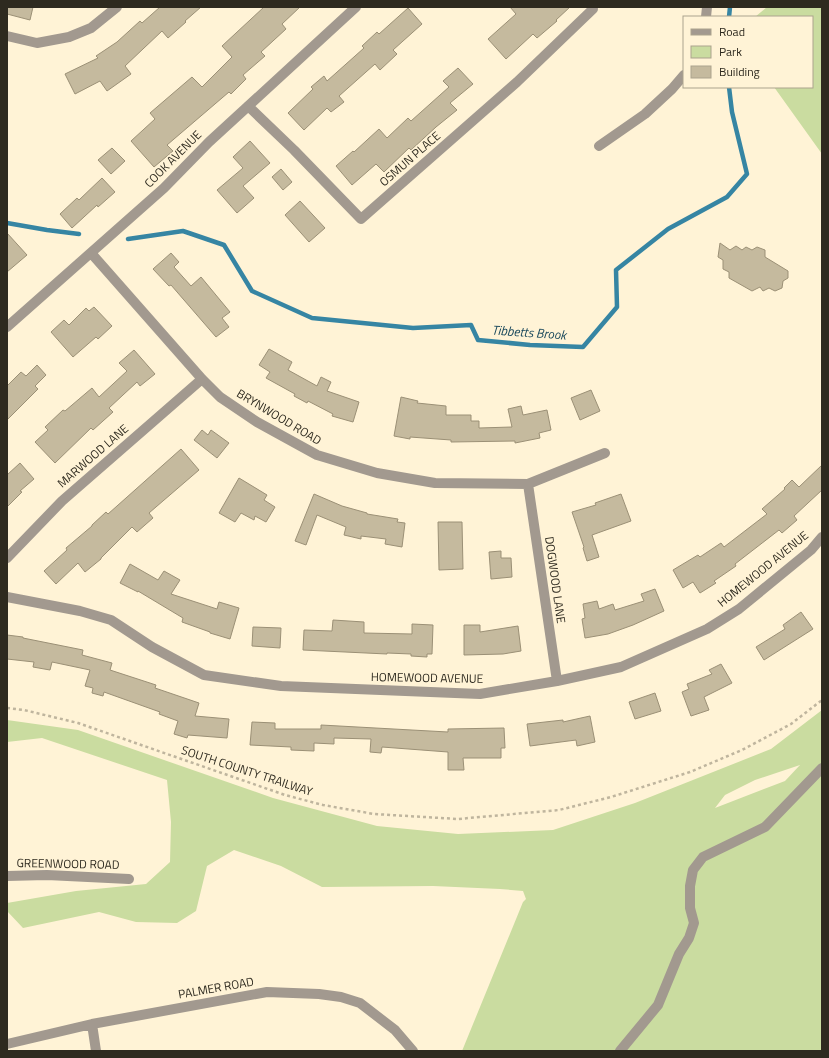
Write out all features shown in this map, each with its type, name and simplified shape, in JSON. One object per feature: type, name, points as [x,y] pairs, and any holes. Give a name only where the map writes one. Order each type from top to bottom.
[{"type":"street","points":[[7,36],[37,43],[69,37],[91,28],[117,7]]},
{"type":"street","name":"COOK AVENUE","points":[[7,327],[164,188],[209,142],[356,7]]},
{"type":"street","name":"OSMUN PLACE","points":[[248,106],[294,150],[361,219],[517,82],[593,10]]},
{"type":"street","points":[[599,146],[645,114],[672,90],[683,76]]},
{"type":"street","name":"BRYNWOOD ROAD","points":[[92,253],[202,379],[220,397],[257,422],[317,455],[377,473],[435,483],[528,484],[605,453]]},
{"type":"street","name":"MARWOOD LANE","points":[[7,558],[62,501],[202,379]]},
{"type":"street","name":"DOGWOOD LANE","points":[[528,484],[557,681]]},
{"type":"street","name":"HOMEWOOD AVENUE","points":[[7,597],[80,611],[111,620],[152,647],[204,675],[281,686],[480,694],[557,681],[621,667],[707,629],[739,609],[811,550],[822,537]]},
{"type":"street","points":[[620,1051],[658,1005],[679,954],[689,938],[694,923],[690,908],[690,886],[693,870],[703,857],[764,827],[822,768]]},
{"type":"street","name":"GREENWOOD ROAD","points":[[7,876],[47,875],[129,879]]},
{"type":"street","name":"PALMER ROAD","points":[[7,1044],[92,1024],[268,992],[319,994],[360,1003],[395,1030],[413,1051]]},
{"type":"street","points":[[92,1024],[96,1051]]},
{"type":"path","name":"SOUTH COUNTY TRAILWAY","points":[[7,708],[24,710],[78,723],[285,795],[316,803],[374,814],[458,819],[559,810],[611,797],[690,772],[742,750],[791,724],[822,700]]},
{"type":"green space","points":[[767,7],[822,7],[822,154],[775,88],[813,88],[813,16],[756,16]]},
{"type":"green space","points":[[822,710],[822,1051],[462,1051],[523,902],[526,899],[523,891],[433,886],[322,887],[281,866],[234,850],[207,866],[196,911],[177,923],[136,922],[99,912],[23,928],[7,911],[7,903],[76,891],[146,884],[170,862],[171,822],[167,780],[42,738],[7,742],[7,720],[78,730],[273,798],[377,826],[458,834],[553,830],[635,803],[771,749]],"holes":[[[800,765],[785,781],[715,808],[725,795],[755,780]]]},
{"type":"building","points":[[7,7],[33,7],[30,20],[7,14]]},
{"type":"building","points":[[160,7],[201,7],[168,38],[162,31],[125,66],[131,74],[107,91],[100,81],[75,94],[65,74],[98,58],[96,56],[117,42],[140,21],[142,23]]},
{"type":"building","points":[[264,7],[300,7],[282,24],[286,29],[261,52],[265,56],[243,75],[246,79],[231,94],[229,92],[167,145],[173,151],[154,167],[131,141],[155,119],[150,113],[192,77],[202,87],[232,57],[222,46]]},
{"type":"building","points":[[510,7],[570,7],[556,20],[557,21],[537,38],[533,34],[506,59],[488,39],[516,14]]},
{"type":"building","points":[[408,8],[422,24],[393,50],[397,54],[380,70],[375,64],[339,96],[344,102],[331,112],[327,108],[304,130],[288,113],[313,89],[311,87],[324,76],[327,81],[364,48],[362,46],[377,32],[379,34]]},
{"type":"building","points":[[458,68],[473,84],[450,103],[457,110],[411,150],[409,148],[384,172],[376,164],[352,185],[336,166],[379,129],[387,138],[408,118],[411,121],[449,87],[443,81]]},
{"type":"building","points":[[250,141],[270,163],[243,186],[254,198],[237,213],[217,190],[243,168],[233,157]]},
{"type":"building","points":[[112,148],[125,161],[111,174],[98,160]]},
{"type":"building","points":[[281,169],[292,182],[283,190],[272,177]]},
{"type":"building","points":[[102,178],[115,192],[98,207],[97,205],[72,228],[60,214],[77,198],[79,200]]},
{"type":"building","points":[[300,201],[325,228],[309,242],[285,215]]},
{"type":"building","points":[[7,233],[27,255],[7,272]]},
{"type":"building","points":[[720,243],[730,250],[736,246],[742,250],[746,247],[752,250],[757,247],[765,250],[765,257],[788,271],[788,278],[783,281],[782,288],[775,291],[769,288],[763,291],[760,287],[752,291],[729,278],[729,272],[723,269],[723,260],[718,257]]},
{"type":"building","points":[[171,253],[179,262],[174,267],[191,286],[201,277],[230,312],[222,318],[229,327],[216,337],[171,285],[169,286],[153,269]]},
{"type":"building","points":[[94,307],[112,326],[98,339],[96,337],[73,357],[51,332],[64,320],[69,325],[86,308],[89,311]]},
{"type":"building","points":[[269,349],[292,362],[288,370],[317,386],[321,377],[331,382],[327,391],[359,402],[353,422],[332,416],[333,414],[308,401],[307,403],[294,396],[295,394],[266,378],[270,372],[259,365]]},
{"type":"building","points":[[134,350],[155,374],[140,386],[137,382],[109,408],[113,412],[93,430],[91,428],[55,463],[35,442],[48,430],[45,427],[63,410],[65,411],[92,388],[99,397],[127,371],[119,363]]},
{"type":"building","points":[[37,365],[46,375],[35,386],[38,389],[7,420],[7,386],[21,372],[26,376]]},
{"type":"building","points":[[591,390],[600,411],[580,420],[571,398]]},
{"type":"building","points":[[401,397],[418,401],[417,403],[446,406],[446,415],[471,415],[471,421],[479,421],[479,428],[512,427],[508,409],[521,406],[523,415],[547,410],[551,430],[539,433],[540,438],[515,443],[515,441],[451,442],[451,440],[410,437],[410,439],[394,436]]},
{"type":"building","points":[[202,430],[208,435],[211,430],[229,443],[217,458],[194,440]]},
{"type":"building","points":[[181,449],[199,470],[149,513],[153,518],[137,532],[132,527],[101,559],[85,572],[78,563],[56,584],[44,571],[67,550],[66,548],[106,512],[108,514]]},
{"type":"building","points":[[20,463],[34,479],[20,491],[22,492],[7,507],[7,475]]},
{"type":"building","points":[[822,465],[822,490],[794,516],[797,520],[782,533],[779,530],[735,564],[736,566],[714,581],[716,583],[700,593],[693,582],[683,588],[673,570],[698,555],[700,557],[721,543],[724,547],[767,514],[762,509],[785,489],[784,488],[792,480],[799,487]]},
{"type":"building","points":[[239,478],[267,495],[264,500],[275,507],[266,522],[255,516],[254,520],[241,513],[235,522],[219,513]]},
{"type":"building","points":[[314,494],[342,506],[367,514],[398,519],[397,522],[405,523],[402,547],[385,544],[386,539],[361,536],[361,539],[344,535],[346,527],[317,515],[306,545],[295,541]]},
{"type":"building","points":[[621,494],[631,521],[592,535],[599,557],[587,561],[584,547],[572,512],[596,505],[595,503]]},
{"type":"building","points":[[438,522],[462,522],[463,569],[439,570]]},
{"type":"building","points":[[501,551],[501,558],[511,558],[512,577],[491,579],[489,552]]},
{"type":"building","points":[[130,564],[158,580],[164,571],[180,580],[171,594],[217,609],[219,602],[239,608],[230,639],[182,622],[183,618],[138,591],[120,583]]},
{"type":"building","points":[[655,589],[664,611],[608,634],[585,638],[582,619],[585,618],[583,604],[597,601],[599,609],[613,604],[615,610],[644,601],[641,594]]},
{"type":"building","points":[[801,612],[813,629],[764,660],[756,647],[785,629],[783,625]]},
{"type":"building","points":[[333,620],[364,622],[364,633],[412,634],[412,624],[433,625],[432,654],[427,654],[427,657],[411,656],[411,654],[303,650],[304,630],[332,631]]},
{"type":"building","points":[[464,625],[480,625],[480,632],[518,626],[521,651],[503,654],[464,655]]},
{"type":"building","points":[[253,627],[281,628],[280,648],[252,646]]},
{"type":"building","points":[[7,635],[83,650],[82,655],[112,663],[110,670],[156,685],[155,688],[199,703],[195,716],[229,719],[227,738],[188,735],[187,738],[174,734],[178,721],[159,714],[160,712],[104,692],[103,696],[92,693],[93,688],[85,686],[90,670],[52,662],[50,670],[33,667],[34,662],[7,659]]},
{"type":"building","points":[[721,664],[732,683],[704,697],[709,710],[691,716],[682,692],[689,689],[687,684],[712,674],[709,670]]},
{"type":"building","points":[[655,693],[661,711],[635,719],[629,702]]},
{"type":"building","points":[[590,716],[595,742],[577,746],[576,740],[530,746],[527,724],[563,720],[563,722]]},
{"type":"building","points":[[252,722],[275,723],[275,729],[321,729],[321,725],[448,732],[448,729],[504,728],[505,748],[501,748],[501,758],[463,758],[464,770],[448,770],[448,752],[382,747],[381,753],[370,752],[371,739],[334,738],[334,744],[314,743],[314,751],[291,750],[291,747],[250,745]]},
{"type":"waterway","name":"Tibbetts Brook","points":[[729,16],[730,7]]},
{"type":"waterway","name":"Tibbetts Brook","points":[[128,239],[183,231],[224,245],[252,291],[312,318],[413,328],[471,325],[478,340],[530,345],[583,347],[617,307],[616,270],[668,229],[727,197],[747,174],[732,112],[729,88]]},
{"type":"waterway","name":"Tibbetts Brook","points":[[7,223],[79,234]]}]
